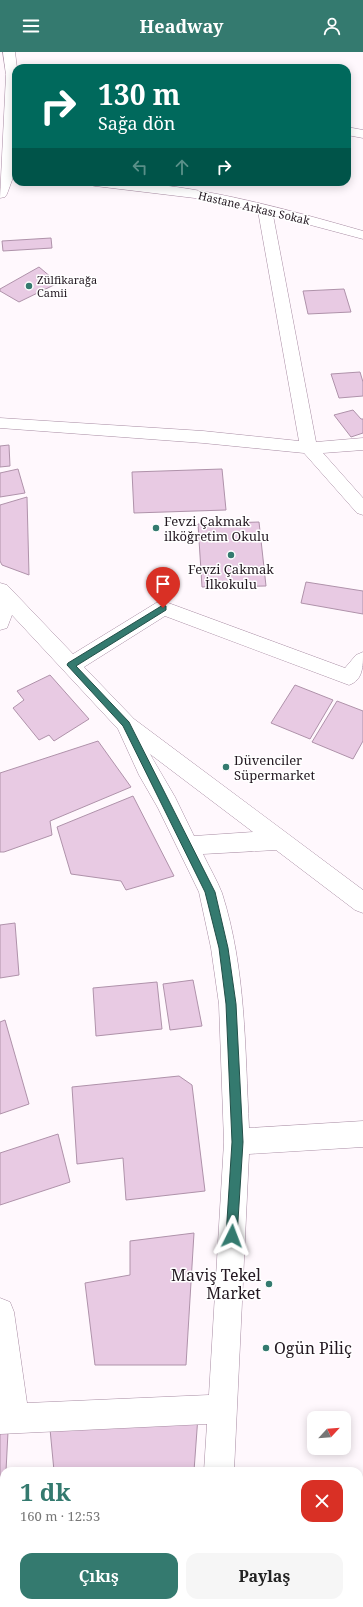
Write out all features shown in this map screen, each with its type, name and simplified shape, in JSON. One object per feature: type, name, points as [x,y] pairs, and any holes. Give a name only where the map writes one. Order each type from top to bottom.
[{"type":"street","points":[[0,194],[8,172],[12,75],[9,52]]},
{"type":"street","points":[[351,132],[363,134]]},
{"type":"street","name":"Hastane Arkası Sokak","points":[[128,186],[203,195],[265,208],[363,235]]},
{"type":"street","points":[[203,195],[210,186]]},
{"type":"street","points":[[265,208],[309,448],[363,509]]},
{"type":"street","points":[[0,423],[203,437],[309,448],[363,444]]},
{"type":"street","points":[[0,623],[3,595]]},
{"type":"street","points":[[3,595],[126,724],[363,903]]},
{"type":"street","points":[[71,665],[163,608],[349,677],[363,660]]},
{"type":"street","points":[[126,724],[210,892],[223,948],[231,1004],[237,1142],[221,1409],[219,1467]]},
{"type":"street","points":[[187,846],[280,840]]},
{"type":"street","points":[[237,1142],[363,1134]]},
{"type":"street","points":[[0,1312],[7,1419],[221,1409]]},
{"type":"building","points":[[51,238],[52,248],[3,251],[2,241]]},
{"type":"building","name":"Zülfikarağa Camii","points":[[39,267],[58,283],[19,302],[0,291],[0,289]]},
{"type":"building","points":[[344,289],[351,312],[308,314],[303,291]]},
{"type":"building","points":[[360,372],[363,382],[363,396],[339,398],[331,374]]},
{"type":"building","points":[[353,410],[361,419],[363,419],[363,433],[351,437],[334,415]]},
{"type":"building","points":[[9,445],[10,466],[0,467],[0,446]]},
{"type":"building","points":[[18,469],[25,493],[0,497],[0,473]]},
{"type":"building","points":[[222,469],[226,510],[134,513],[132,472]]},
{"type":"building","points":[[27,497],[29,575],[2,565],[0,561],[0,505]]},
{"type":"building","name":"Fevzi Çakmak İlkokulu","points":[[259,522],[266,586],[202,587],[198,524]]},
{"type":"building","points":[[306,582],[363,591],[363,614],[301,603]]},
{"type":"building","points":[[50,675],[89,719],[54,741],[49,735],[39,740],[13,708],[24,700],[17,691]]},
{"type":"building","points":[[295,685],[333,700],[310,739],[271,723]]},
{"type":"building","points":[[337,701],[363,711],[363,741],[353,759],[312,742]]},
{"type":"building","points":[[98,741],[131,787],[50,821],[52,835],[4,852],[0,852],[0,773]]},
{"type":"building","points":[[133,796],[174,876],[126,890],[121,881],[71,874],[57,827]]},
{"type":"building","points":[[15,923],[19,975],[0,978],[0,925]]},
{"type":"building","points":[[193,980],[202,1026],[170,1030],[163,984]]},
{"type":"building","points":[[157,982],[162,1029],[96,1036],[93,988]]},
{"type":"building","points":[[5,1020],[29,1104],[0,1114],[0,1022]]},
{"type":"building","points":[[179,1076],[192,1085],[205,1191],[126,1200],[123,1158],[77,1164],[72,1087]]},
{"type":"building","points":[[58,1134],[70,1182],[0,1205],[0,1153]]},
{"type":"building","points":[[194,1233],[186,1365],[95,1365],[85,1283],[130,1275],[130,1241]]},
{"type":"building","points":[[198,1416],[194,1467],[54,1467],[50,1429]]},
{"type":"building","points":[[0,1432],[8,1432],[6,1467],[0,1467]]},
{"type":"place","name":"Zülfikarağa Camii","points":[[29,286]]},
{"type":"place","name":"Fevzi Çakmak ilköğretim Okulu","points":[[156,528]]},
{"type":"place","name":"Fevzi Çakmak İlkokulu","points":[[231,555]]},
{"type":"place","name":"Düvenciler Süpermarket","points":[[226,767]]},
{"type":"place","name":"Maviş Tekel Market","points":[[269,1284]]},
{"type":"place","name":"Ogün Piliç","points":[[266,1348]]},
{"type":"route","points":[[163,608],[71,665],[126,724],[147,769],[167,803],[210,892],[223,948],[231,1004],[235,1064],[237,1142],[232,1236]]}]
